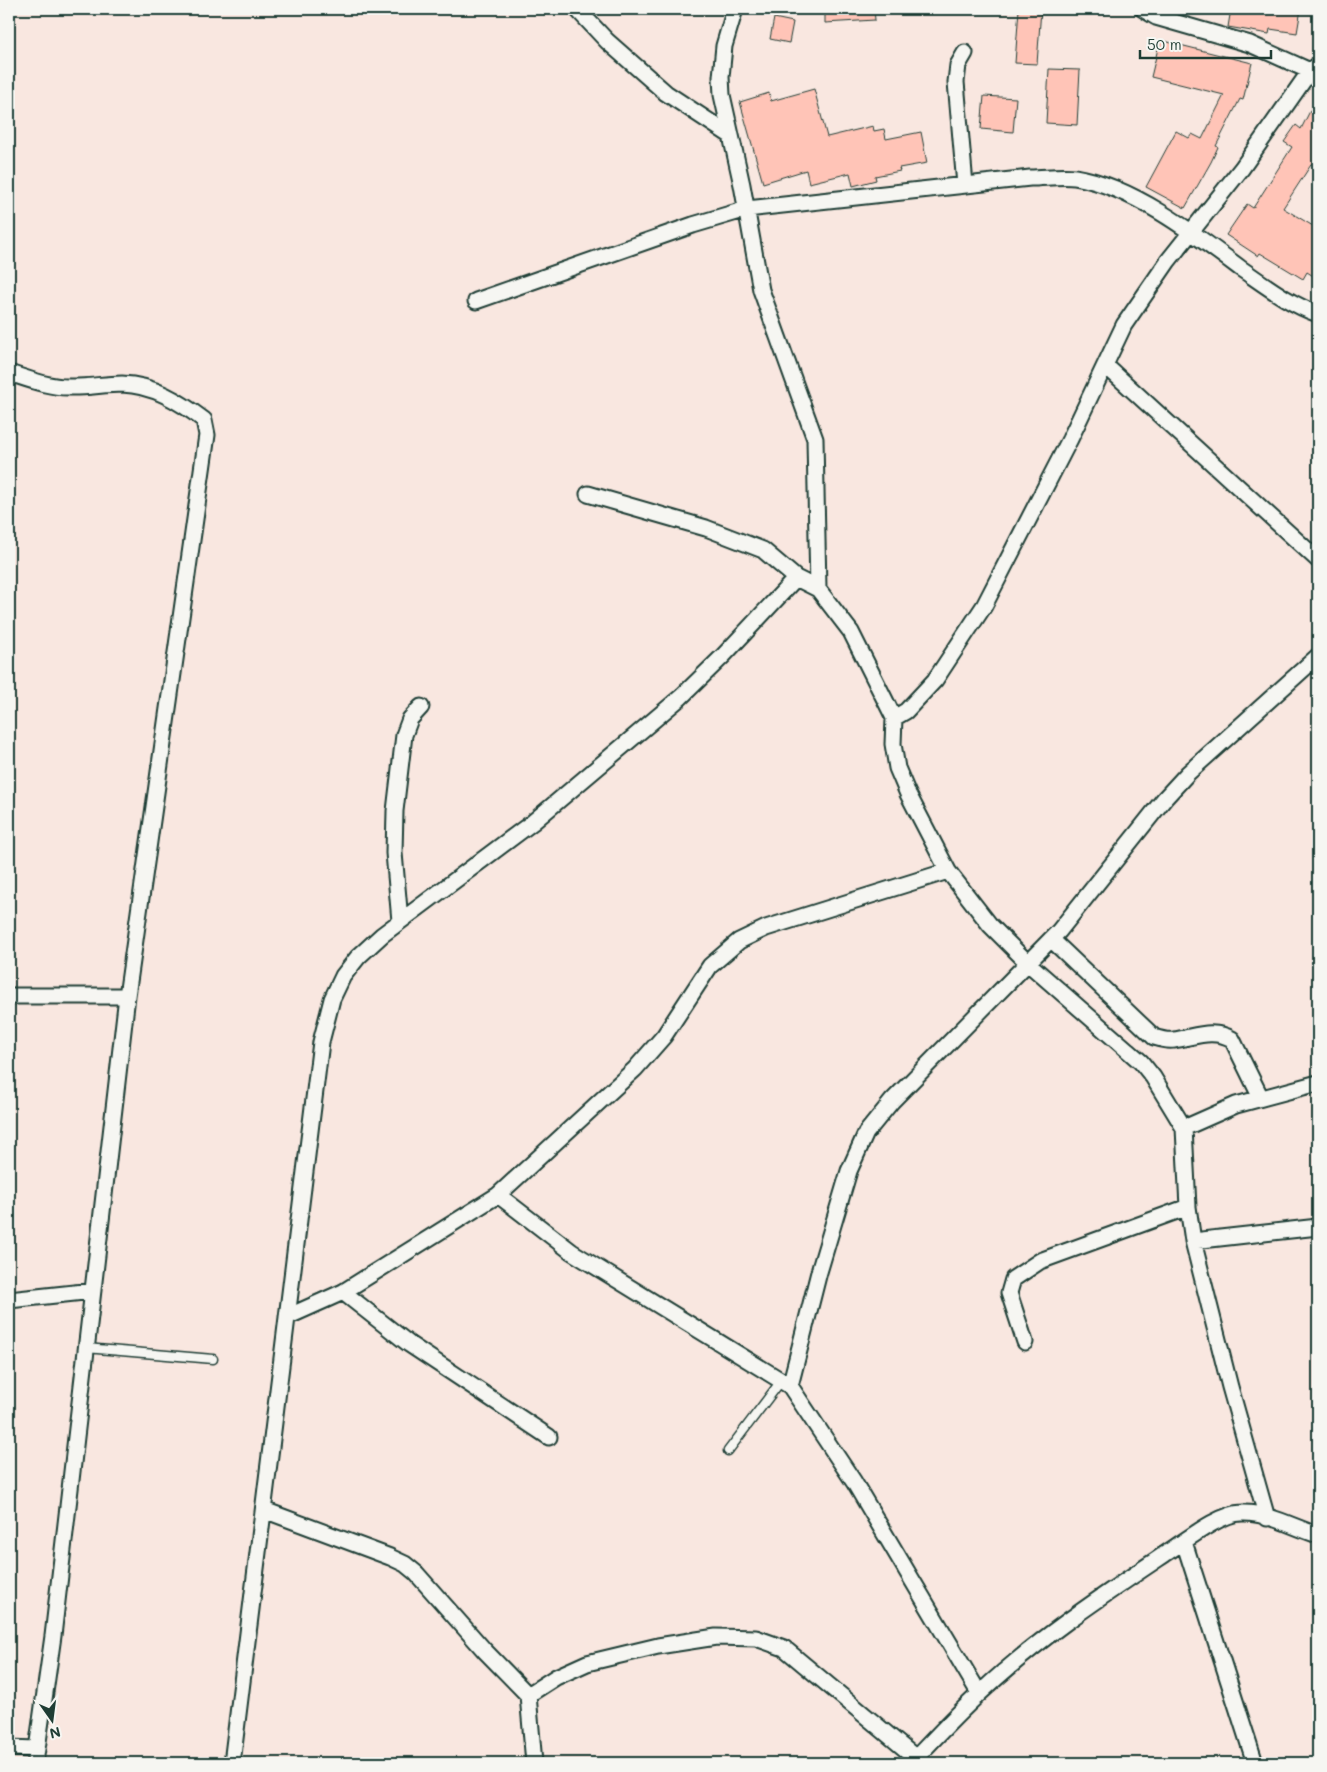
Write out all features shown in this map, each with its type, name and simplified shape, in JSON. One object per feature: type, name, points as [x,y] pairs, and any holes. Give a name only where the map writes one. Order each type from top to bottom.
[{"type":"street","points":[[577,9],[607,41],[666,92],[730,135]]},
{"type":"street","points":[[735,9],[724,46],[721,77],[722,95],[747,209],[761,290],[815,439],[818,589]]},
{"type":"street","points":[[894,718],[906,711],[936,680],[984,606],[1070,439],[1124,325],[1168,261],[1242,168],[1314,68],[1250,44],[1156,17],[1142,9]]},
{"type":"street","points":[[964,53],[958,65],[956,82],[965,185]]},
{"type":"street","points":[[476,301],[693,225],[747,209],[1030,178],[1074,177],[1102,183],[1128,195],[1192,232],[1274,292],[1318,314]]},
{"type":"street","points":[[1105,365],[1318,560]]},
{"type":"street","points":[[9,373],[53,386],[69,388],[121,384],[142,386],[167,395],[195,413],[204,420],[207,435],[127,996],[53,1636],[35,1756],[9,1748]]},
{"type":"street","points":[[588,494],[706,528],[763,550],[796,578],[818,589],[851,632],[894,718],[893,744],[897,768],[908,794],[948,870],[990,925],[1029,964],[1141,1062],[1153,1077],[1184,1128],[1188,1207],[1193,1241],[1230,1387],[1267,1518]]},
{"type":"street","points":[[232,1763],[321,1042],[332,999],[343,976],[358,957],[382,935],[533,822],[681,697],[724,656],[796,578]]},
{"type":"street","points":[[785,1384],[849,1171],[866,1133],[918,1075],[1029,964],[1126,849],[1165,798],[1188,773],[1318,656]]},
{"type":"street","points":[[400,922],[394,853],[395,811],[404,734],[410,719],[421,707]]},
{"type":"street","points":[[287,1317],[343,1292],[498,1195],[635,1069],[664,1036],[710,966],[740,941],[766,928],[948,870]]},
{"type":"street","points":[[1051,939],[1154,1038],[1171,1040],[1209,1033],[1222,1034],[1232,1039],[1261,1098]]},
{"type":"street","points":[[9,996],[127,996]]},
{"type":"street","points":[[1184,1128],[1210,1115],[1261,1098],[1318,1083]]},
{"type":"street","points":[[498,1195],[572,1252],[785,1384],[854,1482],[979,1693]]},
{"type":"street","points":[[1025,1342],[1009,1293],[1013,1279],[1040,1260],[1188,1207]]},
{"type":"street","points":[[1193,1241],[1318,1226]]},
{"type":"street","points":[[9,1300],[93,1291]]},
{"type":"street","points":[[343,1292],[409,1344],[549,1437]]},
{"type":"street","points":[[264,1510],[405,1564],[528,1694],[534,1763]]},
{"type":"street","points":[[528,1694],[556,1677],[587,1664],[658,1646],[716,1637],[756,1638],[784,1648],[913,1761],[979,1693],[1021,1657],[1102,1596],[1184,1542],[1228,1516],[1242,1513],[1267,1518],[1318,1535]]},
{"type":"street","points":[[1184,1542],[1255,1763]]},
{"type":"lane","points":[[86,1348],[213,1359]]},
{"type":"lane","points":[[728,1451],[785,1384]]},
{"type":"building","points":[[825,9],[874,9],[875,20],[825,23]]},
{"type":"building","points":[[1019,9],[1041,9],[1037,64],[1015,63]]},
{"type":"building","points":[[1231,9],[1301,9],[1297,33],[1270,29],[1269,34],[1228,27]]},
{"type":"building","points":[[774,18],[793,22],[789,43],[770,39]]},
{"type":"building","points":[[1160,40],[1252,63],[1243,100],[1240,99],[1216,146],[1218,147],[1211,162],[1185,208],[1146,187],[1176,131],[1189,138],[1192,134],[1202,139],[1224,95],[1151,77]]},
{"type":"building","points":[[1049,69],[1080,70],[1077,125],[1046,123]]},
{"type":"building","points":[[814,89],[827,137],[873,126],[874,131],[884,129],[886,139],[921,132],[927,163],[899,168],[900,171],[875,176],[876,180],[853,186],[850,173],[809,183],[806,170],[763,183],[740,102],[769,93],[771,101]]},
{"type":"building","points":[[1318,95],[1318,154],[1283,208],[1318,229],[1318,279],[1307,272],[1303,279],[1260,253],[1258,256],[1226,235],[1247,204],[1253,208],[1292,147],[1284,142],[1296,125],[1301,129]]},
{"type":"building","points":[[984,96],[1016,98],[1013,132],[981,129]]}]
